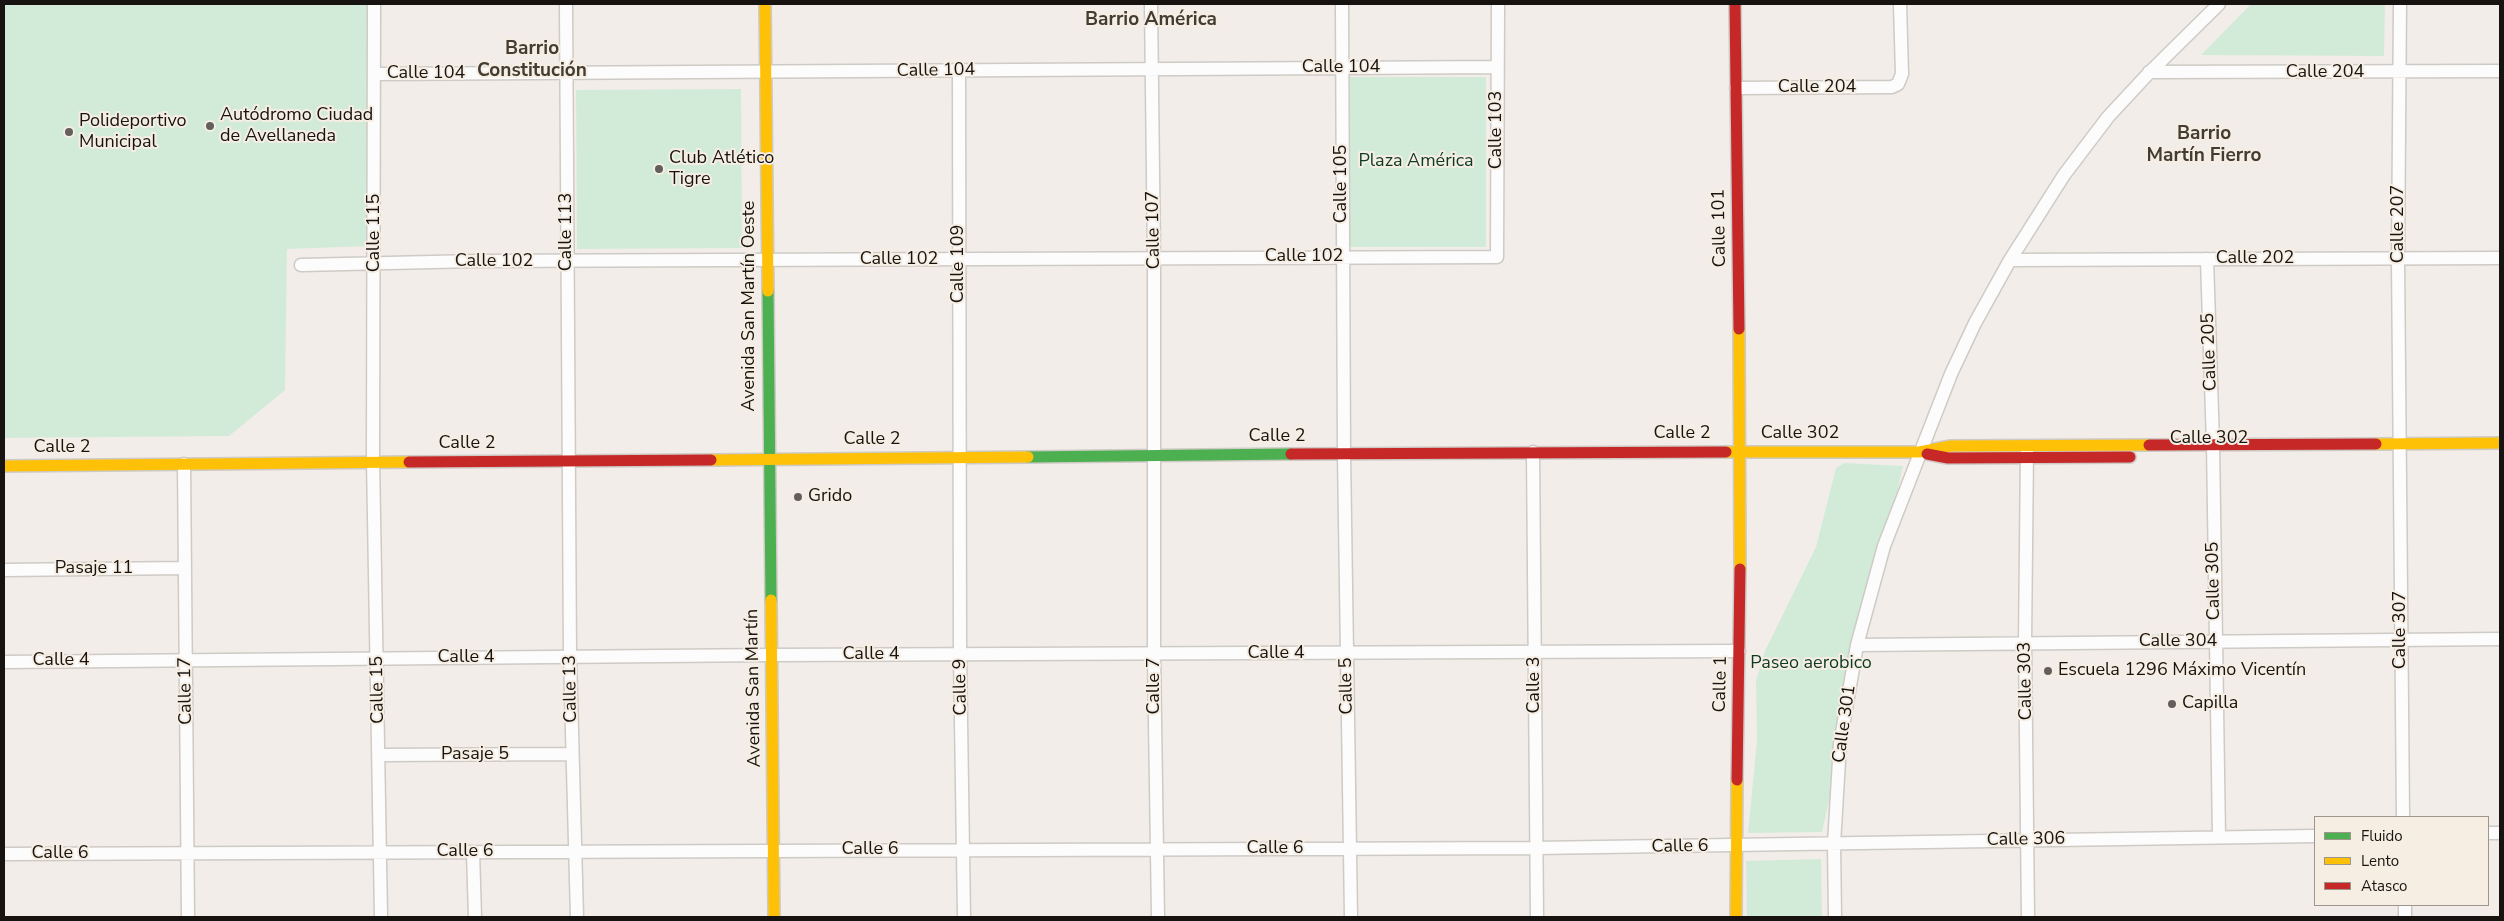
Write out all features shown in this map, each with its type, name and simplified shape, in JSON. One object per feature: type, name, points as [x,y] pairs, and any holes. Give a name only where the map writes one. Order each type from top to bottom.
[{"type":"street","name":"Calle 115","points":[[373,462],[375,262],[374,4]]},
{"type":"street","name":"Calle 113","points":[[566,4],[570,461]]},
{"type":"street","name":"Avenida San Martín Oeste","points":[[765,4],[769,458]]},
{"type":"street","name":"Calle 107","points":[[1150,4],[1154,258],[1154,455]]},
{"type":"street","name":"Calle 105","points":[[1342,4],[1344,454]]},
{"type":"street","name":"Calle 103","points":[[1497,257],[1498,4]]},
{"type":"street","name":"Calle 101","points":[[1735,4],[1741,451]]},
{"type":"street","name":"Calle 204","points":[[1736,88],[1885,89],[1898,84],[1902,74],[1900,4]]},
{"type":"street","name":"Calle 301","points":[[1835,917],[1834,844],[1840,744],[1857,645],[1884,546],[1919,452],[1975,323],[2010,260],[2087,143],[2149,72],[2218,4]]},
{"type":"street","name":"Calle 207","points":[[2400,4],[2398,259],[2400,449]]},
{"type":"street","name":"Calle 104","points":[[375,74],[1498,67]]},
{"type":"street","name":"Calle 109","points":[[959,70],[960,457]]},
{"type":"street","name":"Calle 204","points":[[2149,72],[2500,71]]},
{"type":"street","name":"Calle 102","points":[[301,264],[375,262],[767,262],[1497,257]]},
{"type":"street","name":"Calle 202","points":[[2010,260],[2500,258]]},
{"type":"street","name":"Calle 205","points":[[2207,259],[2213,450]]},
{"type":"street","name":"Calle 302","points":[[1741,451],[1919,452],[1951,446],[2027,451],[2400,449],[2500,443]]},
{"type":"street","name":"Calle 302","points":[[2400,449],[2500,454]]},
{"type":"street","name":"Calle 307","points":[[2400,449],[2400,640],[2403,816]]},
{"type":"street","name":"Calle 305","points":[[2213,450],[2214,642],[2219,837]]},
{"type":"street","name":"Calle 2","points":[[4,466],[1741,451]]},
{"type":"street","name":"Calle 1","points":[[1736,917],[1741,451]]},
{"type":"street","name":"Calle 303","points":[[2027,451],[2025,644],[2028,917]]},
{"type":"street","name":"Calle 3","points":[[1533,452],[1537,917]]},
{"type":"street","name":"Calle 5","points":[[1344,454],[1351,917]]},
{"type":"street","name":"Calle 7","points":[[1154,455],[1154,655],[1158,917]]},
{"type":"street","name":"Calle 9","points":[[960,457],[960,654],[964,917]]},
{"type":"street","name":"Avenida San Martín","points":[[769,458],[774,917]]},
{"type":"street","name":"Calle 13","points":[[570,461],[570,657],[576,917]]},
{"type":"street","name":"Calle 15","points":[[373,462],[378,659],[381,917]]},
{"type":"street","name":"Calle 17","points":[[184,464],[188,917]]},
{"type":"street","name":"Pasaje 11","points":[[4,570],[184,568]]},
{"type":"street","name":"Calle 304","points":[[1857,645],[2500,639]]},
{"type":"street","name":"Calle 4","points":[[4,662],[771,655],[1154,655],[1739,651]]},
{"type":"street","name":"Pasaje 5","points":[[379,755],[572,754]]},
{"type":"street","name":"Calle 306","points":[[1737,846],[2314,836]]},
{"type":"street","name":"Calle 6","points":[[4,854],[1737,846]]},
{"type":"street","points":[[473,852],[475,917]]},
{"type":"green space","name":"Autódromo Ciudad de Avellaneda","points":[[4,4],[369,4],[370,246],[287,249],[285,390],[229,436],[4,438]]},
{"type":"green space","points":[[2251,4],[2385,4],[2384,56],[2201,55]]},
{"type":"green space","name":"Plaza América","points":[[1346,77],[1486,77],[1486,247],[1347,247]]},
{"type":"green space","name":"Club Atlético Tigre","points":[[741,89],[742,248],[577,249],[576,90]]},
{"type":"green space","name":"Paseo aerobico","points":[[1844,463],[1903,466],[1822,832],[1748,833],[1757,741],[1756,681],[1765,651],[1816,547],[1836,468]]},
{"type":"green space","points":[[1821,859],[1822,917],[1747,917],[1746,861]]},
{"type":"traffic: fast","points":[[768,291],[771,600]]},
{"type":"traffic: fast","points":[[1028,457],[1291,454]]},
{"type":"traffic: slow","points":[[765,4],[768,291]]},
{"type":"traffic: slow","points":[[1739,329],[1740,569]]},
{"type":"traffic: slow","points":[[2376,444],[2500,443]]},
{"type":"traffic: slow","points":[[1726,452],[1919,452],[1951,446],[2149,445]]},
{"type":"traffic: slow","points":[[711,460],[1028,457]]},
{"type":"traffic: slow","points":[[4,466],[409,462]]},
{"type":"traffic: slow","points":[[771,600],[774,917]]},
{"type":"traffic: slow","points":[[1736,917],[1737,780]]},
{"type":"traffic: jam","points":[[1735,4],[1739,329]]},
{"type":"traffic: jam","points":[[2149,445],[2376,444]]},
{"type":"traffic: jam","points":[[1291,454],[1726,452]]},
{"type":"traffic: jam","points":[[1927,454],[1948,458],[2130,457]]},
{"type":"traffic: jam","points":[[409,462],[711,460]]},
{"type":"traffic: jam","points":[[1737,780],[1740,569]]},
{"type":"place","name":"Autódromo Ciudad de Avellaneda","points":[[210,126]]},
{"type":"place","name":"Polideportivo Municipal","points":[[69,132]]},
{"type":"place","name":"Club Atlético Tigre","points":[[659,169]]},
{"type":"place","name":"Grido","points":[[798,497]]},
{"type":"place","name":"Escuela 1296 Máximo Vicentín","points":[[2048,671]]},
{"type":"place","name":"Capilla","points":[[2172,704]]},
{"type":"district","name":"Barrio América","points":[[1151,20]]},
{"type":"district","name":"Barrio Constitución","points":[[532,60]]},
{"type":"district","name":"Barrio Martín Fierro","points":[[2204,145]]}]
